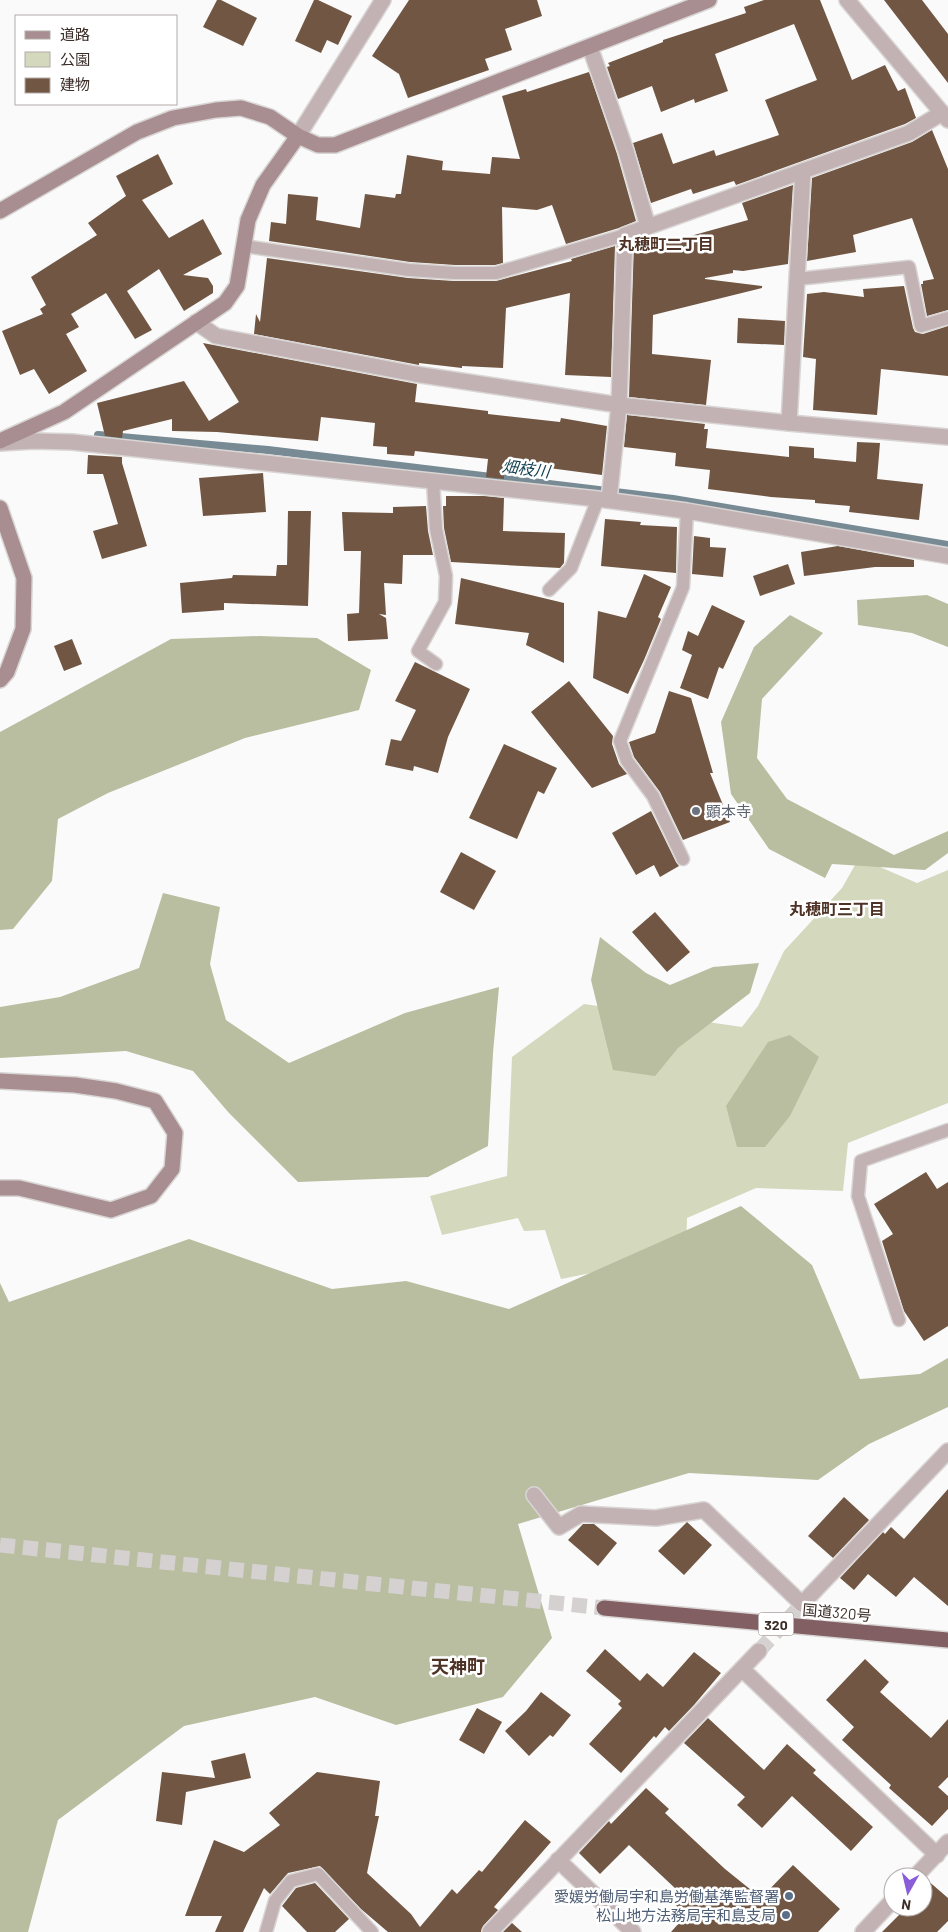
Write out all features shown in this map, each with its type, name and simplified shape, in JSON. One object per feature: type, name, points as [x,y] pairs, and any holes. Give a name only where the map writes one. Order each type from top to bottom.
[{"type":"highway","name":"国道320号","points":[[604,1608],[948,1640]]},
{"type":"street","points":[[0,442],[64,412],[225,303],[236,286],[248,220],[263,185],[298,136],[383,0]]},
{"type":"street","points":[[0,211],[137,132],[173,118],[216,110],[241,108],[270,117],[298,136],[318,145],[335,145],[709,0]]},
{"type":"street","points":[[607,494],[619,405],[625,235],[909,133],[946,114],[846,0]]},
{"type":"street","points":[[590,47],[626,151],[648,227]]},
{"type":"street","points":[[789,423],[803,171]]},
{"type":"street","points":[[196,322],[216,336],[415,374],[619,405],[948,437]]},
{"type":"street","points":[[0,442],[72,442],[433,481],[607,494],[687,511],[948,556]]},
{"type":"street","points":[[0,508],[24,578],[23,629],[7,672],[0,680]]},
{"type":"street","points":[[0,1081],[75,1084],[116,1091],[155,1101],[175,1133],[172,1169],[151,1196],[111,1210],[19,1188],[0,1188]]},
{"type":"street","points":[[534,1496],[559,1527],[581,1514],[656,1518],[704,1510],[802,1604],[948,1451]]},
{"type":"street","points":[[490,1932],[759,1651]]},
{"type":"street","points":[[742,1669],[936,1854]]},
{"type":"street","points":[[924,1867],[948,1842]]},
{"type":"street","points":[[558,1860],[633,1932]]},
{"type":"street","points":[[863,1932],[883,1911]]},
{"type":"lane","points":[[244,246],[409,270],[496,273],[625,235]]},
{"type":"lane","points":[[797,279],[909,267],[921,326],[948,318]]},
{"type":"lane","points":[[433,481],[436,529],[446,576],[445,602],[418,652],[436,664]]},
{"type":"lane","points":[[549,590],[571,568],[607,494]]},
{"type":"lane","points":[[683,858],[653,796],[627,761],[620,741],[683,587],[687,511]]},
{"type":"lane","points":[[899,1320],[858,1196],[861,1161],[948,1130]]},
{"type":"lane","points":[[266,1932],[275,1901],[292,1881],[318,1874],[372,1932]]},
{"type":"green space","points":[[927,595],[948,604],[948,647],[912,633],[858,625],[857,600]]},
{"type":"green space","points":[[790,615],[823,633],[762,699],[757,758],[787,799],[894,855],[948,831],[948,853],[925,870],[832,864],[825,878],[769,849],[731,794],[721,722],[754,647]]},
{"type":"green space","points":[[259,636],[317,638],[371,670],[359,710],[245,738],[108,793],[58,819],[52,881],[13,929],[0,930],[0,732],[171,639]]},
{"type":"green space","points":[[859,858],[917,883],[948,870],[948,1103],[848,1143],[843,1191],[756,1188],[687,1218],[686,1254],[561,1279],[545,1230],[524,1231],[518,1218],[442,1235],[430,1196],[507,1176],[512,1057],[584,1004],[742,1027],[758,1006],[784,951],[842,888]]},
{"type":"green space","points":[[163,893],[220,907],[210,964],[226,1020],[289,1063],[405,1013],[499,987],[488,1146],[428,1177],[298,1182],[229,1113],[193,1071],[126,1051],[0,1058],[0,1007],[60,997],[139,968]]},
{"type":"green space","points":[[600,937],[646,973],[670,985],[713,967],[759,963],[750,993],[678,1048],[655,1076],[613,1070],[591,980]]},
{"type":"green space","points":[[790,1035],[819,1057],[790,1116],[765,1147],[737,1147],[726,1106],[768,1042]]},
{"type":"green space","points":[[741,1206],[812,1265],[860,1379],[920,1374],[948,1358],[948,1407],[869,1444],[818,1480],[689,1473],[518,1524],[552,1638],[503,1697],[396,1725],[315,1697],[184,1726],[58,1820],[28,1932],[0,1932],[0,1283],[9,1302],[189,1239],[332,1289],[406,1281],[509,1309]]},
{"type":"building","points":[[217,0],[221,0],[257,18],[243,46],[203,27]]},
{"type":"building","points":[[314,0],[318,0],[352,16],[338,45],[327,40],[321,53],[295,41]]},
{"type":"building","points":[[409,0],[537,0],[542,16],[505,29],[512,50],[485,59],[489,70],[408,98],[399,74],[372,56]]},
{"type":"building","points":[[764,0],[820,0],[852,80],[885,65],[898,91],[905,88],[916,118],[905,124],[736,185],[734,181],[693,194],[691,189],[651,203],[633,143],[662,133],[673,164],[714,150],[716,156],[779,135],[765,100],[817,80],[794,24],[715,54],[728,91],[695,103],[694,99],[661,112],[652,86],[618,99],[607,67],[610,66],[608,63],[663,42],[663,40],[746,13],[744,7]]},
{"type":"building","points":[[884,0],[922,0],[948,34],[948,83]]},
{"type":"building","points":[[589,72],[617,154],[636,221],[566,244],[552,205],[537,210],[502,207],[503,263],[495,265],[410,262],[269,241],[271,222],[286,224],[288,194],[318,197],[316,220],[360,228],[365,194],[395,198],[396,194],[401,194],[407,155],[443,161],[442,170],[490,174],[492,157],[520,159],[502,96],[526,89],[527,92]]},
{"type":"building","points":[[932,130],[948,169],[948,310],[927,316],[921,284],[923,284],[923,281],[934,279],[912,218],[853,235],[856,252],[807,261],[812,178],[912,142]]},
{"type":"building","points":[[158,154],[173,184],[142,200],[169,238],[203,219],[222,254],[183,275],[208,278],[213,286],[213,293],[184,311],[159,269],[127,291],[152,330],[135,339],[106,293],[71,314],[79,327],[66,334],[87,371],[49,394],[34,369],[20,375],[2,331],[43,314],[40,309],[46,305],[31,277],[97,235],[88,223],[126,196],[116,176]]},
{"type":"building","points":[[793,185],[788,264],[743,271],[733,270],[733,273],[705,278],[762,286],[762,288],[653,315],[652,354],[711,360],[706,405],[629,397],[634,242],[647,237],[651,247],[748,220],[742,203]]},
{"type":"building","points":[[615,246],[611,377],[565,375],[570,293],[506,308],[503,368],[462,366],[462,368],[419,363],[419,365],[254,334],[256,314],[260,322],[267,258],[408,278],[496,281],[572,261],[571,259]]},
{"type":"building","points":[[904,286],[915,332],[923,334],[948,326],[948,376],[881,369],[877,415],[813,410],[816,359],[803,357],[807,294],[824,292],[864,297],[863,289]]},
{"type":"building","points":[[738,318],[785,321],[784,345],[737,343]]},
{"type":"building","points":[[203,343],[417,384],[415,402],[488,411],[488,414],[560,422],[561,418],[607,426],[602,475],[549,468],[548,475],[504,468],[504,479],[486,477],[488,459],[415,451],[414,456],[387,454],[387,447],[373,446],[375,423],[321,417],[318,441],[217,432],[172,431],[172,419],[123,431],[122,438],[105,436],[97,403],[184,381],[209,421],[239,402]]},
{"type":"building","points":[[627,415],[705,424],[704,429],[708,429],[706,448],[789,457],[789,446],[814,448],[814,458],[856,462],[857,442],[880,443],[877,479],[923,484],[919,520],[849,512],[850,506],[815,503],[815,500],[771,497],[708,489],[710,470],[675,466],[676,453],[624,447]]},
{"type":"building","points":[[88,455],[122,457],[122,463],[147,546],[102,559],[93,531],[118,524],[103,474],[87,474]]},
{"type":"building","points":[[263,473],[266,512],[203,516],[199,478]]},
{"type":"building","points":[[446,496],[504,498],[503,531],[565,533],[564,563],[560,568],[451,562],[444,528],[443,506],[446,506]]},
{"type":"building","points":[[426,506],[428,531],[433,555],[403,555],[402,584],[384,583],[386,615],[379,614],[386,618],[388,639],[348,641],[347,614],[359,613],[361,551],[344,551],[342,512],[393,513],[393,507]]},
{"type":"building","points":[[288,511],[311,511],[308,606],[224,603],[224,610],[182,613],[180,583],[232,578],[233,575],[276,576],[277,565],[287,565]]},
{"type":"building","points":[[605,519],[641,522],[640,525],[677,527],[676,573],[601,566]]},
{"type":"building","points":[[694,536],[710,538],[710,547],[726,548],[723,577],[692,574]]},
{"type":"building","points":[[838,546],[914,560],[914,567],[875,567],[804,576],[801,552]]},
{"type":"building","points":[[788,564],[795,584],[760,596],[753,576]]},
{"type":"building","points":[[644,574],[671,587],[658,617],[661,619],[628,694],[593,678],[598,611],[626,618]]},
{"type":"building","points":[[461,578],[564,603],[564,663],[526,645],[529,633],[455,624]]},
{"type":"building","points":[[712,605],[745,621],[723,669],[719,667],[708,699],[680,688],[692,655],[682,650],[688,631],[698,636]]},
{"type":"building","points":[[72,639],[82,664],[64,671],[54,646]]},
{"type":"building","points":[[415,662],[470,689],[448,737],[438,773],[414,766],[413,771],[385,765],[391,739],[401,741],[416,710],[395,701]]},
{"type":"building","points":[[569,681],[613,736],[612,744],[619,764],[627,774],[592,788],[531,712]]},
{"type":"building","points":[[669,691],[691,698],[713,773],[710,773],[730,822],[683,840],[660,792],[634,757],[629,742],[655,733]]},
{"type":"building","points":[[504,744],[557,768],[544,794],[538,791],[517,839],[469,818]]},
{"type":"building","points":[[651,811],[679,866],[660,877],[654,865],[636,875],[612,833]]},
{"type":"building","points":[[461,852],[496,871],[474,910],[440,892]]},
{"type":"building","points":[[655,912],[690,952],[667,972],[632,932]]},
{"type":"building","points":[[926,1172],[937,1189],[948,1182],[948,1326],[924,1341],[904,1311],[882,1241],[893,1234],[874,1204]]},
{"type":"building","points":[[948,1489],[948,1606],[914,1577],[896,1597],[868,1574],[854,1590],[840,1578],[883,1532],[885,1534],[891,1527],[904,1539]]},
{"type":"building","points":[[844,1497],[869,1520],[833,1558],[808,1536]]},
{"type":"building","points":[[687,1522],[712,1545],[684,1575],[658,1551]]},
{"type":"building","points":[[583,1524],[594,1524],[617,1543],[598,1566],[568,1540]]},
{"type":"building","points":[[605,1649],[640,1681],[647,1673],[663,1687],[694,1652],[721,1673],[669,1731],[665,1727],[656,1738],[654,1736],[621,1773],[589,1744],[622,1708],[618,1704],[621,1701],[586,1671]]},
{"type":"building","points":[[865,1659],[889,1682],[880,1692],[931,1738],[948,1719],[948,1777],[938,1787],[948,1796],[948,1809],[932,1826],[889,1788],[891,1785],[842,1740],[854,1727],[826,1700]]},
{"type":"building","points":[[541,1692],[571,1715],[553,1737],[550,1735],[529,1756],[505,1731],[526,1711]]},
{"type":"building","points":[[477,1708],[502,1722],[484,1754],[459,1740]]},
{"type":"building","points":[[708,1718],[764,1770],[787,1744],[816,1770],[813,1773],[873,1827],[851,1851],[792,1796],[762,1828],[737,1805],[745,1797],[684,1743]]},
{"type":"building","points":[[245,1753],[251,1778],[186,1792],[182,1825],[156,1821],[162,1772],[215,1778],[211,1761]]},
{"type":"building","points":[[317,1772],[380,1781],[375,1816],[379,1816],[367,1873],[411,1914],[420,1927],[452,1889],[457,1894],[479,1870],[482,1872],[525,1820],[551,1842],[494,1907],[498,1910],[483,1926],[481,1932],[388,1932],[361,1909],[320,1866],[288,1873],[270,1894],[264,1888],[243,1932],[215,1932],[222,1916],[185,1916],[214,1840],[244,1852],[280,1825],[269,1813]]},
{"type":"building","points":[[646,1788],[669,1809],[665,1813],[725,1869],[761,1898],[793,1865],[840,1909],[818,1932],[671,1932],[686,1915],[669,1899],[677,1890],[629,1845],[600,1874],[579,1853],[609,1821],[611,1824]]},
{"type":"building","points":[[315,1883],[349,1919],[335,1932],[307,1932],[282,1906],[296,1888]]},
{"type":"building","points":[[933,1885],[948,1898],[948,1921],[937,1932],[882,1932],[897,1917],[933,1917]]},
{"type":"building","points":[[512,1923],[522,1932],[503,1932]]},
{"type":"waterway","name":"畑枝川","points":[[98,435],[268,450],[673,499],[948,545]]},
{"type":"tunnel","points":[[0,1545],[604,1608]]},
{"type":"tunnel","points":[[759,1651],[802,1604]]},
{"type":"place","name":"顕本寺","points":[[696,811]]},
{"type":"place","name":"愛媛労働局宇和島労働基準監督署","points":[[789,1896]]},
{"type":"place","name":"松山地方法務局宇和島支局","points":[[786,1915]]},
{"type":"district","name":"丸穂町二丁目","points":[[666,243]]},
{"type":"district","name":"丸穂町三丁目","points":[[837,908]]},
{"type":"district","name":"天神町","points":[[458,1666]]}]
